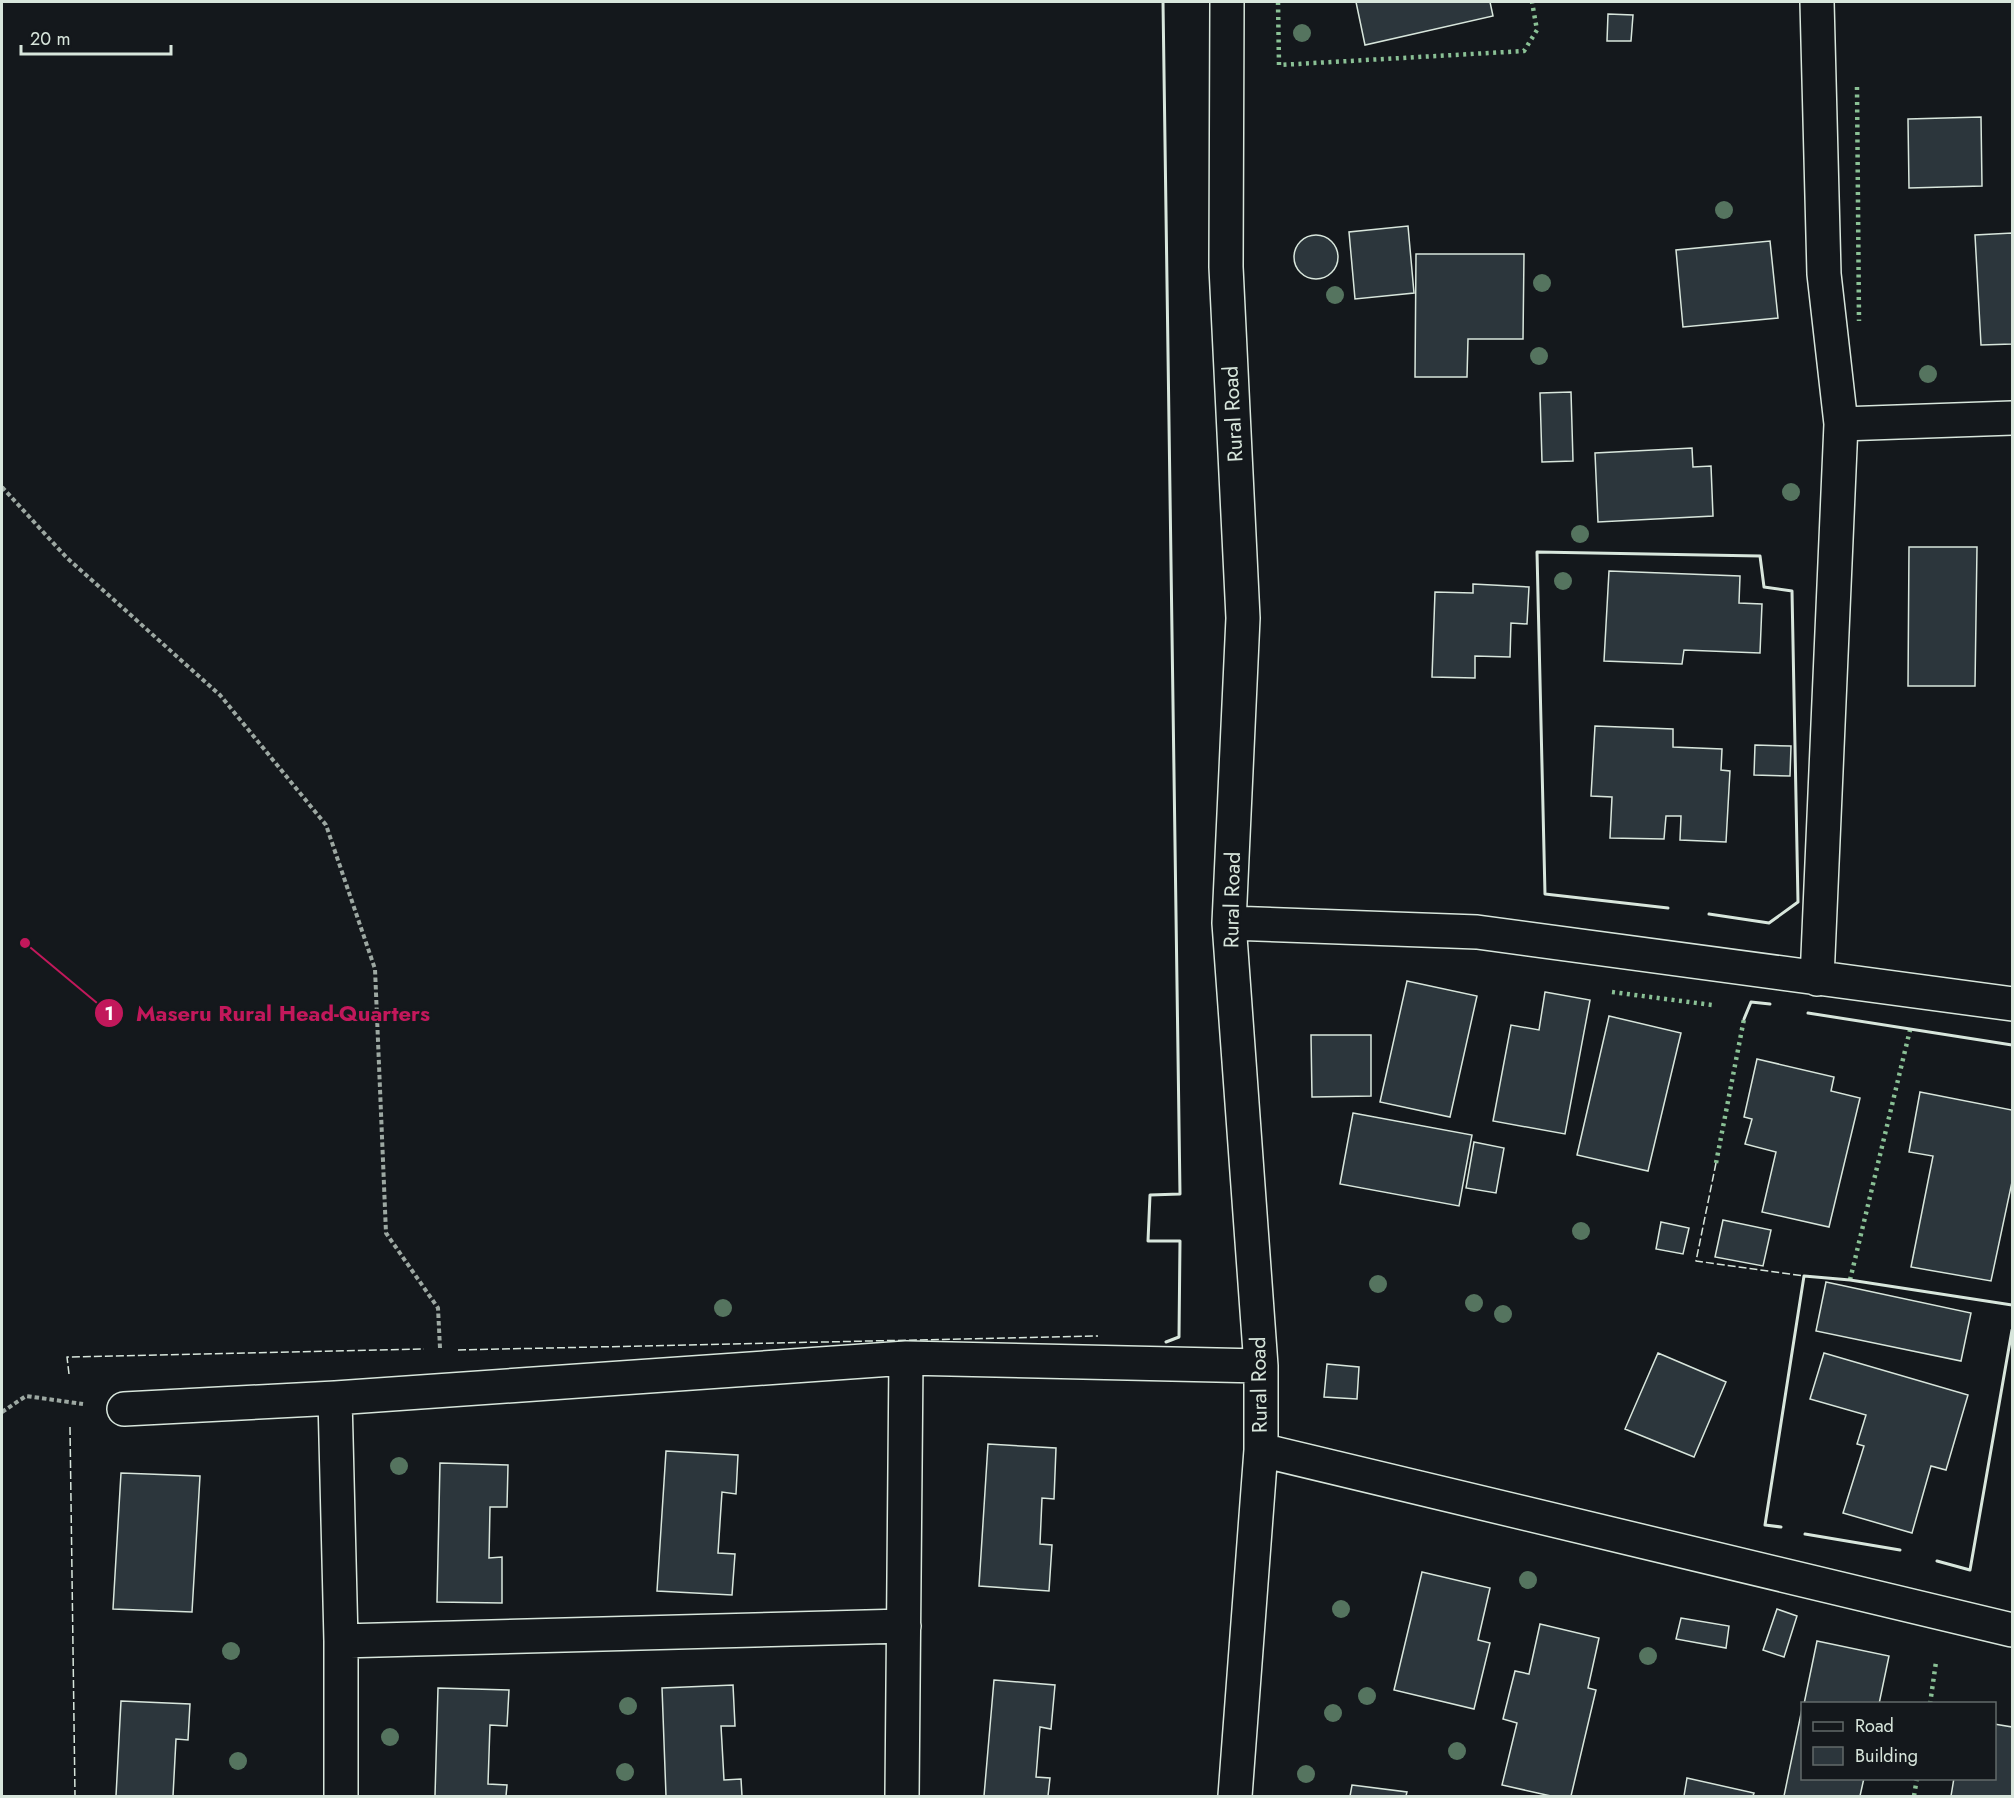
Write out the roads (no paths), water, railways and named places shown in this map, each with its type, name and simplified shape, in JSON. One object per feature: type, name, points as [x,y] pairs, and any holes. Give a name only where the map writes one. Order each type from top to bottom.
[{"type":"street","name":"Rural Road","points":[[1227,2],[1226,267],[1243,618],[1229,924],[1261,1366],[1261,1450],[1235,1797]]},
{"type":"street","points":[[1817,979],[1841,424],[1824,274],[1818,2]]},
{"type":"street","points":[[1841,424],[2013,418]]},
{"type":"street","points":[[1229,924],[1477,932],[2013,1004]]},
{"type":"street","points":[[124,1409],[336,1398],[906,1358],[1261,1366]]},
{"type":"street","points":[[902,1797],[906,1358]]},
{"type":"street","points":[[336,1398],[341,1641],[341,1797]]},
{"type":"street","points":[[1261,1450],[2013,1630]]},
{"type":"street","points":[[341,1641],[904,1626]]},
{"type":"place","name":"Maseru Rural Head-Quarters","points":[[25,943]]}]
